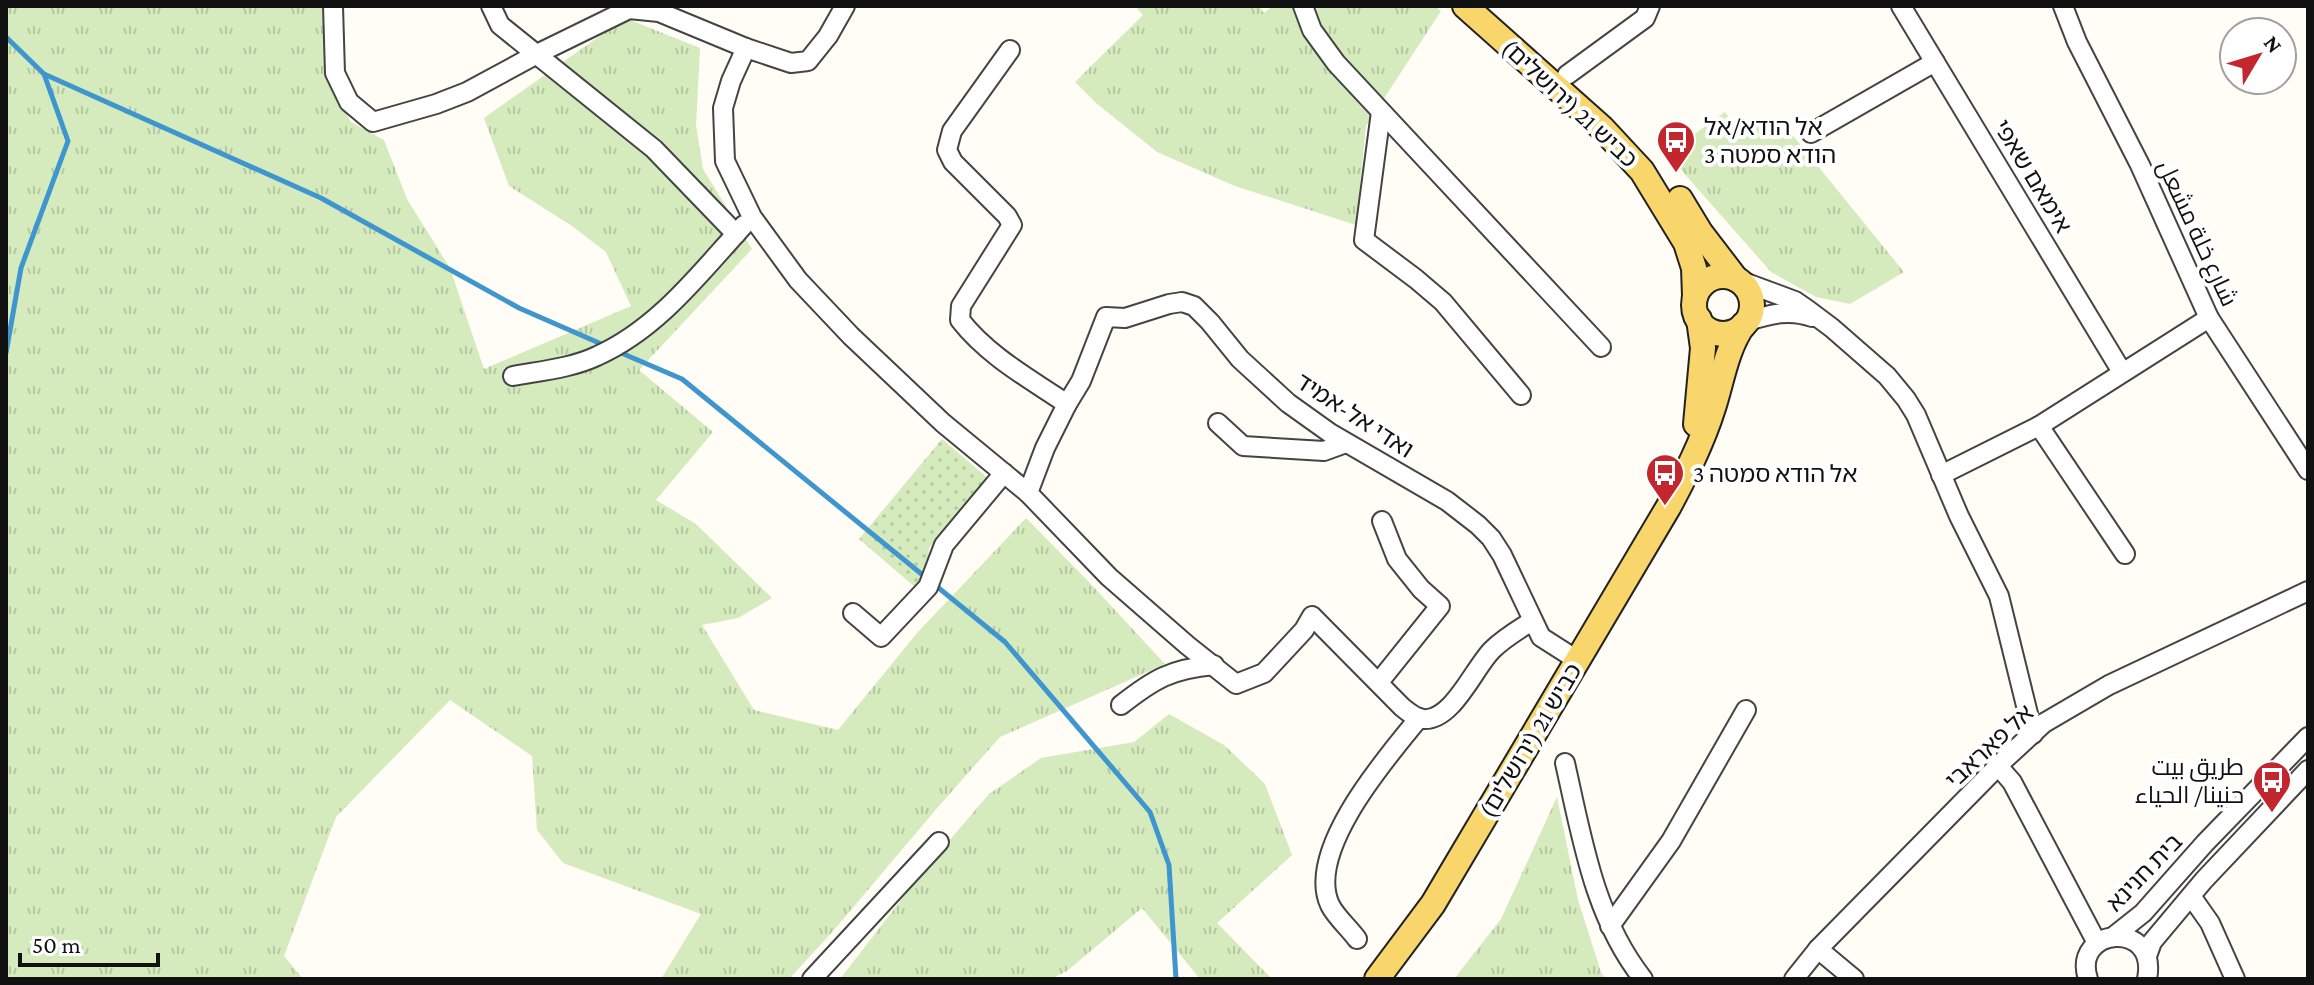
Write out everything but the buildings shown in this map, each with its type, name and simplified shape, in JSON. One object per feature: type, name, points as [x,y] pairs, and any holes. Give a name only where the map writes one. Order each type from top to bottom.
[{"type":"main road","name":"כביש 21 (ירושלים)","points":[[1465,6],[1602,128],[1642,171],[1686,243],[1694,268],[1703,348],[1699,402],[1675,495]]},
{"type":"main road","name":"כביש 21 (ירושלים)","points":[[1489,6],[1642,144],[1706,240],[1738,280]]},
{"type":"main road","points":[[1719,275],[1738,280],[1749,290],[1752,310],[1737,330],[1722,334],[1712,332],[1697,308],[1701,286],[1719,275]]},
{"type":"main road","name":"כביש 21 (ירושלים)","points":[[1377,979],[1433,904],[1675,495],[1701,443],[1731,347],[1745,323]]},
{"type":"street","points":[[333,6],[335,73],[349,102],[373,122],[467,92],[629,8],[659,12],[791,63],[808,61],[828,36],[845,6]]},
{"type":"street","points":[[491,6],[500,25],[654,149],[736,234]]},
{"type":"street","points":[[1303,6],[1312,30],[1326,50],[1601,347]]},
{"type":"street","points":[[1567,75],[1645,18],[1650,6]]},
{"type":"street","name":"אימאם שאפי","points":[[1901,6],[2122,372]]},
{"type":"street","name":"شارع خلة مشعل","points":[[2063,6],[2077,42],[2140,165],[2209,318],[2308,470]]},
{"type":"street","points":[[746,48],[723,108],[725,161],[752,217],[798,280],[851,336],[943,423],[1028,493],[1109,577],[1236,684],[1264,673],[1304,630],[1312,616],[1412,716],[1433,718],[1455,700],[1490,651],[1532,621]]},
{"type":"street","points":[[1010,50],[952,131],[947,150],[953,162],[1007,216],[1012,225],[961,306],[960,320],[971,334],[1005,363],[1067,404],[1045,448],[1028,493]]},
{"type":"street","points":[[1811,133],[1935,62]]},
{"type":"street","points":[[1381,112],[1364,240],[1443,302],[1521,395]]},
{"type":"street","points":[[513,376],[596,357],[632,337],[660,315],[752,217]]},
{"type":"street","points":[[1738,280],[1795,301],[1873,362],[1906,399],[1999,596],[2033,734]]},
{"type":"street","name":"ואדי אל-אמיד","points":[[1067,404],[1081,381],[1106,317],[1125,318],[1182,302],[1194,306],[1240,359],[1288,403],[1346,443],[1447,501],[1478,525],[1502,555],[1541,637],[1577,660]]},
{"type":"street","points":[[1745,323],[1769,314],[1793,312],[1812,317],[1832,328]]},
{"type":"street","points":[[1941,475],[2039,426],[2209,318]]},
{"type":"street","points":[[1218,423],[1243,446],[1324,451],[1346,443]]},
{"type":"street","points":[[2039,426],[2125,554]]},
{"type":"street","points":[[853,613],[881,637],[928,587],[944,545],[1004,473]]},
{"type":"street","points":[[1379,682],[1440,606],[1421,589],[1397,559],[1382,521]]},
{"type":"street","name":"אל פאראבי","points":[[1794,979],[1818,949],[2044,723],[2109,685],[2308,591]]},
{"type":"street","points":[[1121,705],[1165,675],[1192,667],[1214,665]]},
{"type":"street","points":[[1610,926],[1671,841],[1746,710]]},
{"type":"street","points":[[1357,939],[1330,905],[1326,882],[1330,857],[1340,828],[1372,777],[1419,718]]},
{"type":"street","name":"בית חנינא","points":[[2106,940],[2143,913],[2205,843],[2308,737]]},
{"type":"street","points":[[1565,763],[1597,894],[1615,938],[1643,979]]},
{"type":"street","points":[[1998,766],[2012,782],[2106,940]]},
{"type":"street","name":"בית חנינא","points":[[2147,956],[2152,942],[2191,896],[2308,770]]},
{"type":"street","points":[[812,979],[939,842]]},
{"type":"street","points":[[2191,896],[2210,923],[2235,979]]},
{"type":"street","points":[[2086,973],[2090,952],[2106,940],[2125,937],[2135,941],[2147,956],[2147,979]]},
{"type":"street","points":[[1818,949],[1854,979]]},
{"type":"green space","points":[[6,6],[327,6],[328,80],[351,122],[384,140],[407,199],[450,268],[484,369],[631,306],[606,252],[509,186],[484,118],[625,18],[700,48],[696,125],[703,169],[752,249],[639,370],[713,432],[656,500],[696,524],[772,598],[738,618],[702,625],[754,710],[838,730],[917,633],[1026,518],[1165,664],[1000,737],[789,979],[661,979],[701,914],[563,863],[537,830],[532,756],[450,700],[336,817],[284,956],[303,979],[6,979]]},
{"type":"green space","points":[[1135,6],[1259,6],[1264,13],[1273,6],[1435,6],[1441,11],[1366,126],[1356,225],[1235,186],[1157,152],[1096,103],[1075,82],[1143,15]]},
{"type":"green space","points":[[1725,112],[1736,128],[1782,122],[1904,272],[1850,304],[1816,297],[1771,272],[1667,154]]},
{"type":"green space","points":[[942,439],[989,479],[929,548],[927,569],[915,587],[859,539]]},
{"type":"green space","points":[[1169,714],[1224,745],[1265,784],[1292,855],[1217,923],[1272,979],[1200,979],[1142,908],[1067,971],[1051,979],[840,979],[925,869],[989,794],[1041,758],[1134,742]]},
{"type":"green space","points":[[1557,797],[1578,900],[1606,979],[1454,979],[1501,919]]},
{"type":"waterway","points":[[6,37],[44,74],[68,141],[21,268],[6,353]]},
{"type":"waterway","points":[[44,74],[321,198],[519,308],[606,346]]},
{"type":"waterway","points":[[619,352],[682,379],[1005,642],[1150,812],[1169,865],[1176,979]]},
{"type":"place","name":"אל הודא/אל הודא סמטה 3","points":[[1676,174]]},
{"type":"place","name":"אל הודא סמטה 3","points":[[1665,507]]},
{"type":"place","name":"طريق بيت حنينا/ الحياء","points":[[2272,814]]}]
